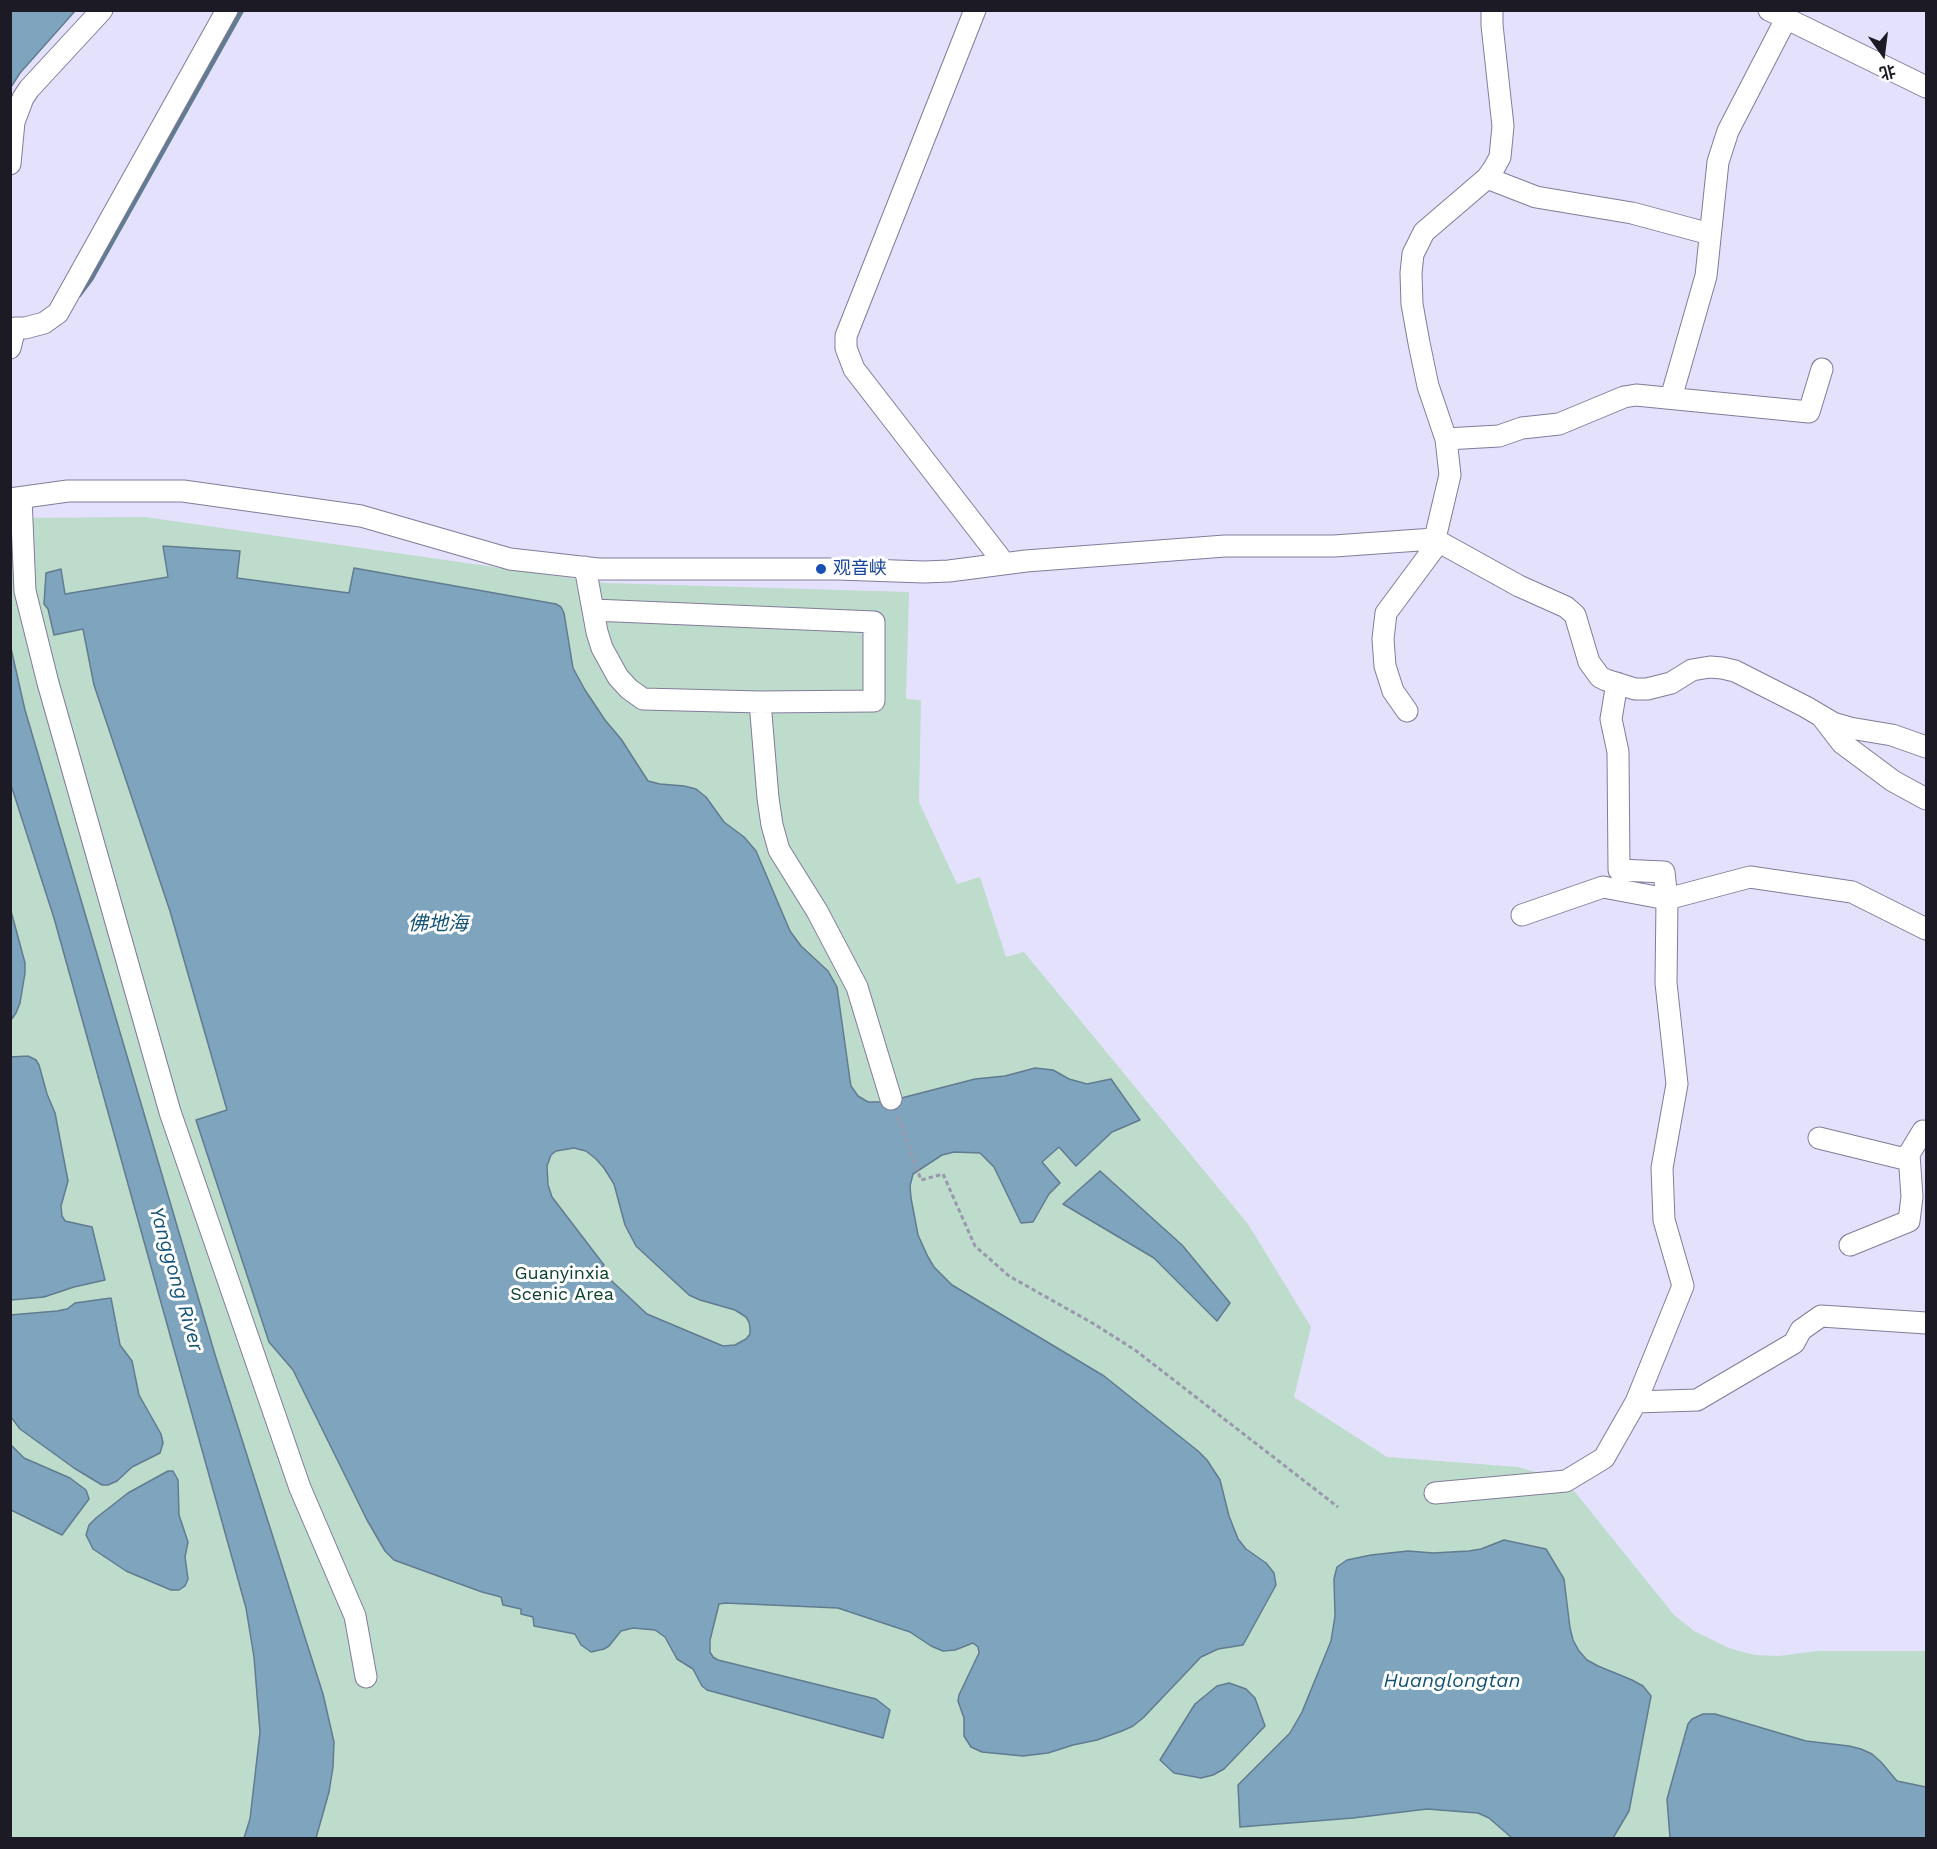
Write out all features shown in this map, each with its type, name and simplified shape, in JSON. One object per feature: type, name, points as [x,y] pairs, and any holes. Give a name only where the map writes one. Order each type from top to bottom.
[{"type":"street","points":[[10,164],[14,122],[23,98],[102,10]]},
{"type":"street","points":[[12,333],[44,323],[58,313],[227,10]]},
{"type":"street","points":[[975,10],[846,336],[846,348],[854,369],[1004,563]]},
{"type":"street","points":[[1407,711],[1394,691],[1385,666],[1383,639],[1386,614],[1432,551],[1450,475],[1446,439],[1428,386],[1412,304],[1413,254],[1424,232],[1486,178],[1500,157],[1503,126],[1492,10]]},
{"type":"street","points":[[1671,398],[1706,276],[1718,162],[1728,130],[1778,15],[1926,87]]},
{"type":"street","points":[[1486,178],[1536,197],[1632,213],[1710,234]]},
{"type":"street","points":[[1446,439],[1499,435],[1522,428],[1559,424],[1624,397],[1636,395],[1809,411],[1822,369]]},
{"type":"street","points":[[366,1677],[355,1616],[300,1488],[170,1112],[48,683],[25,591],[16,499],[68,491],[183,491],[361,516],[510,559],[598,569],[838,568],[924,572],[949,571],[1004,563],[1225,546],[1335,546],[1434,539],[1520,586],[1566,607],[1575,615],[1589,662],[1600,677],[1635,689],[1647,689],[1671,683],[1692,670],[1722,668],[1734,671],[1822,717],[1850,728],[1892,735],[1926,747]]},
{"type":"street","points":[[585,567],[593,610],[602,648],[618,677],[643,699],[874,702],[874,622],[593,610]]},
{"type":"street","points":[[1435,1493],[1566,1481],[1604,1458],[1636,1402],[1683,1286],[1668,1239],[1663,1210],[1662,1168],[1677,1084],[1666,983],[1667,899],[1664,872],[1619,870],[1618,752],[1611,719],[1617,683]]},
{"type":"street","points":[[760,702],[768,798],[779,850],[817,911],[857,987],[891,1099]]},
{"type":"street","points":[[1822,717],[1842,743],[1893,781],[1926,799]]},
{"type":"street","points":[[1522,915],[1603,887],[1667,899],[1750,877],[1852,892],[1926,929]]},
{"type":"street","points":[[1850,1245],[1909,1221],[1912,1197],[1909,1154],[1924,1132]]},
{"type":"street","points":[[1819,1138],[1909,1160]]},
{"type":"street","points":[[1636,1402],[1697,1400],[1794,1343],[1802,1329],[1821,1316],[1926,1323]]},
{"type":"path","points":[[891,1099],[921,1180],[943,1174],[975,1246],[1009,1276],[1135,1350],[1338,1507]]},
{"type":"green space","name":"Guanyinxia Scenic Area","points":[[145,517],[606,583],[909,592],[906,699],[921,700],[919,802],[957,884],[980,877],[1006,957],[1024,952],[1248,1224],[1311,1327],[1294,1397],[1387,1457],[1518,1467],[1542,1474],[1565,1485],[1575,1492],[1674,1615],[1694,1631],[1729,1648],[1754,1655],[1779,1656],[1817,1651],[1926,1651],[1926,1838],[11,1838],[10,518]]},
{"type":"water","points":[[11,10],[75,11],[20,73],[11,87]]},
{"type":"water","name":"佛地海","points":[[163,546],[240,551],[237,578],[349,593],[354,568],[556,604],[564,613],[573,668],[585,690],[648,781],[696,789],[706,797],[724,822],[744,837],[756,851],[790,931],[801,946],[828,971],[837,987],[851,1086],[858,1096],[868,1102],[886,1102],[975,1079],[1005,1076],[1035,1068],[1053,1070],[1069,1079],[1087,1084],[1111,1079],[1140,1120],[1112,1132],[1076,1166],[1059,1147],[1042,1162],[1060,1183],[1049,1194],[1033,1222],[1021,1223],[994,1167],[980,1153],[954,1152],[942,1155],[913,1174],[910,1186],[918,1235],[934,1267],[952,1285],[1104,1376],[1207,1460],[1220,1480],[1229,1516],[1238,1539],[1274,1573],[1276,1585],[1243,1645],[1218,1649],[1201,1657],[1143,1718],[1122,1731],[1048,1753],[1023,1756],[982,1752],[971,1747],[964,1736],[964,1718],[958,1701],[979,1653],[978,1647],[973,1643],[955,1650],[943,1651],[910,1632],[838,1608],[719,1604],[710,1640],[710,1652],[713,1657],[876,1699],[890,1710],[883,1738],[707,1690],[702,1686],[693,1669],[677,1659],[665,1637],[655,1630],[633,1628],[621,1631],[609,1646],[591,1652],[581,1645],[575,1634],[534,1626],[533,1617],[521,1614],[521,1609],[503,1605],[501,1597],[394,1560],[385,1551],[367,1520],[293,1370],[269,1342],[196,1120],[227,1110],[170,911],[94,685],[83,629],[54,635],[48,609],[44,604],[46,573],[61,569],[65,594],[168,577]],"holes":[[[574,1148],[586,1151],[604,1168],[614,1184],[625,1225],[636,1246],[689,1295],[735,1310],[746,1317],[750,1328],[750,1334],[746,1339],[735,1345],[723,1346],[647,1314],[600,1270],[604,1265],[552,1197],[548,1185],[547,1166],[551,1155],[556,1151]]]},
{"type":"water","name":"Yanggong River","points":[[10,644],[25,710],[216,1358],[323,1694],[334,1742],[333,1767],[329,1792],[316,1838],[244,1838],[250,1819],[260,1732],[254,1657],[246,1608],[54,918],[11,785]]},
{"type":"water","points":[[11,911],[25,963],[25,973],[20,1003],[11,1020]]},
{"type":"water","points":[[28,1056],[36,1060],[39,1065],[55,1113],[68,1181],[61,1206],[62,1216],[65,1221],[92,1227],[105,1280],[44,1297],[11,1300],[11,1057]]},
{"type":"water","points":[[1100,1171],[1182,1245],[1230,1303],[1217,1321],[1154,1258],[1063,1204]]},
{"type":"water","points":[[111,1298],[120,1345],[132,1361],[139,1395],[161,1434],[163,1443],[160,1453],[132,1467],[117,1481],[102,1485],[20,1429],[11,1417],[10,1315],[57,1311],[67,1309],[75,1303]]},
{"type":"water","points":[[11,1445],[24,1458],[70,1478],[86,1490],[89,1499],[62,1535],[11,1510]]},
{"type":"water","points":[[168,1471],[173,1471],[178,1480],[179,1515],[188,1542],[185,1557],[188,1579],[185,1586],[179,1590],[171,1590],[126,1571],[93,1549],[86,1535],[89,1525],[96,1518],[128,1493]]},
{"type":"water","name":"Huanglongtan","points":[[1504,1540],[1546,1549],[1564,1579],[1570,1628],[1579,1651],[1587,1660],[1643,1686],[1651,1696],[1629,1811],[1613,1838],[1512,1838],[1489,1818],[1478,1813],[1427,1809],[1353,1818],[1240,1827],[1238,1785],[1290,1733],[1302,1712],[1331,1641],[1335,1616],[1334,1579],[1337,1567],[1347,1560],[1371,1555],[1408,1551],[1433,1553],[1469,1551]]},
{"type":"water","points":[[1229,1683],[1246,1689],[1255,1698],[1265,1726],[1224,1769],[1213,1775],[1201,1778],[1174,1773],[1160,1760],[1195,1704],[1217,1686]]},
{"type":"water","points":[[1703,1714],[1715,1714],[1806,1741],[1849,1746],[1872,1754],[1897,1781],[1926,1787],[1926,1838],[1670,1838],[1667,1799],[1688,1724],[1692,1719]]},
{"type":"waterway","points":[[79,295],[91,279],[242,10]]},
{"type":"place","name":"观音峡","points":[[821,569]]}]
